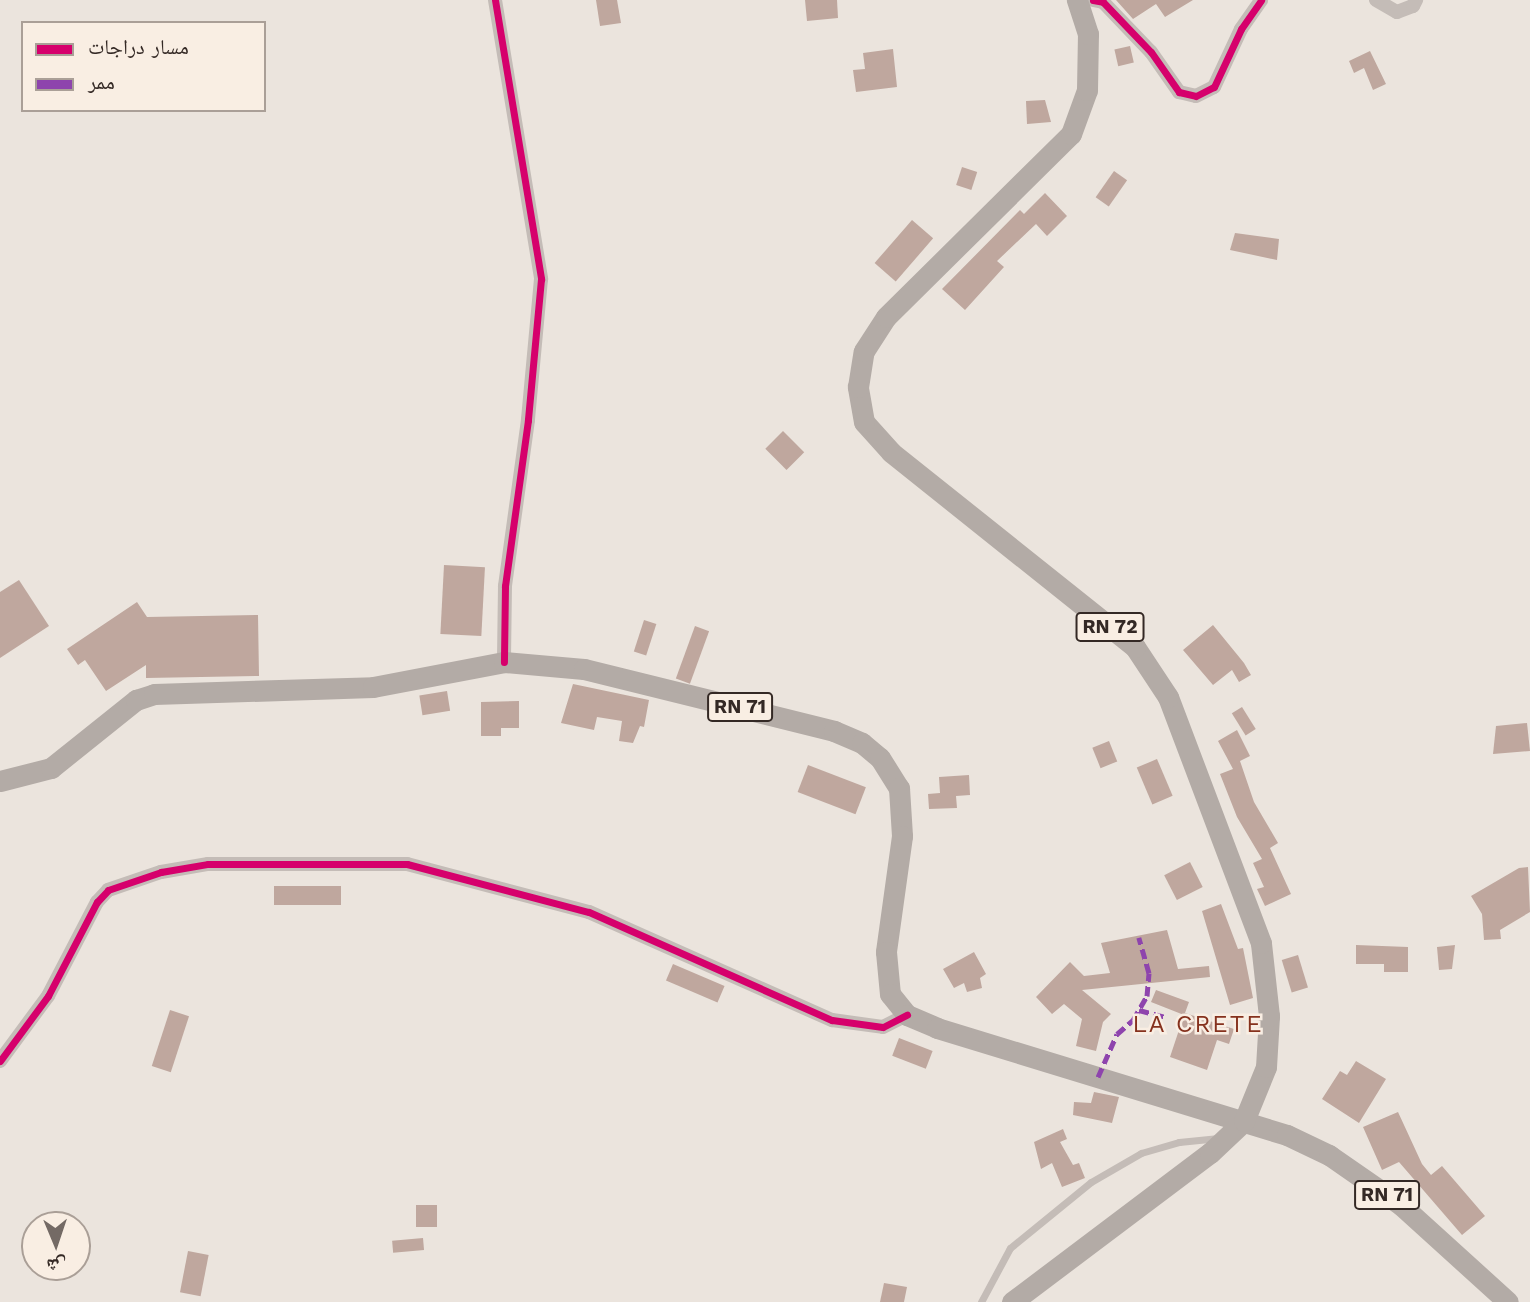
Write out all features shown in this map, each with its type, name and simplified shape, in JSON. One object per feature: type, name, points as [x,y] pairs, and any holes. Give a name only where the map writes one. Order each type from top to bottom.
[{"type":"main road","name":"RN 72","points":[[1012,1302],[1227,1137],[1244,1121],[1266,1067],[1269,1016],[1261,943],[1168,697],[1136,647],[891,452],[864,422],[858,387],[864,351],[886,317],[1071,134],[1087,90],[1088,34],[1077,0]]},
{"type":"main road","name":"RN 71","points":[[0,781],[51,768],[136,700],[154,694],[373,687],[504,662],[584,669],[834,731],[862,743],[880,758],[899,788],[902,810],[886,952],[890,994],[906,1015],[1287,1135],[1339,1163],[1401,1205],[1508,1302]]},
{"type":"street","points":[[495,0],[541,279],[528,420],[505,586],[504,662]]},
{"type":"street","points":[[1093,0],[1103,2],[1151,52],[1179,92],[1196,96],[1214,87],[1241,29],[1261,0]]},
{"type":"street","points":[[1376,0],[1397,12],[1413,6],[1416,0]]},
{"type":"street","points":[[0,1061],[48,996],[97,902],[108,890],[161,873],[208,864],[407,864],[590,912],[819,1016],[883,1027],[906,1015]]},
{"type":"lane","points":[[981,1302],[1010,1248],[1091,1182],[1141,1153],[1179,1142],[1227,1137]]},
{"type":"building","points":[[596,0],[617,0],[621,23],[600,26]]},
{"type":"building","points":[[805,0],[837,0],[838,18],[807,21]]},
{"type":"building","points":[[1116,0],[1193,0],[1165,17],[1156,4],[1133,19]]},
{"type":"building","points":[[1130,46],[1134,63],[1118,66],[1114,50]]},
{"type":"building","points":[[893,49],[897,87],[856,92],[853,70],[865,69],[863,53]]},
{"type":"building","points":[[1370,51],[1386,84],[1373,90],[1364,68],[1354,73],[1349,61]]},
{"type":"building","points":[[1045,100],[1051,122],[1027,124],[1026,101]]},
{"type":"building","points":[[962,167],[977,172],[971,190],[956,185]]},
{"type":"building","points":[[1114,171],[1127,180],[1109,206],[1096,197]]},
{"type":"building","points":[[1045,193],[1067,216],[1047,236],[1036,224],[997,261],[1004,267],[965,310],[942,289],[1020,210],[1024,214]]},
{"type":"building","points":[[912,220],[933,238],[896,281],[875,263]]},
{"type":"building","points":[[1235,233],[1279,239],[1277,260],[1230,250]]},
{"type":"building","points":[[783,431],[804,452],[787,470],[765,449]]},
{"type":"building","points":[[444,565],[485,567],[481,636],[440,634]]},
{"type":"building","points":[[19,580],[49,626],[0,658],[0,592]]},
{"type":"building","points":[[137,602],[147,617],[258,615],[259,676],[146,678],[146,665],[106,691],[85,660],[78,665],[67,649]]},
{"type":"building","points":[[644,620],[656,624],[646,655],[634,651]]},
{"type":"building","points":[[1213,625],[1251,675],[1239,682],[1232,670],[1213,685],[1183,650]]},
{"type":"building","points":[[695,626],[709,631],[690,684],[676,679]]},
{"type":"building","points":[[573,684],[649,700],[644,727],[640,726],[633,743],[619,741],[622,721],[597,717],[594,730],[561,723]]},
{"type":"building","points":[[447,691],[450,711],[422,715],[419,695]]},
{"type":"building","points":[[519,701],[519,728],[501,728],[501,736],[481,736],[481,702]]},
{"type":"building","points":[[1242,707],[1256,729],[1246,735],[1232,713]]},
{"type":"building","points":[[1527,723],[1530,751],[1493,754],[1496,726]]},
{"type":"building","points":[[1237,730],[1250,756],[1240,761],[1254,802],[1278,843],[1270,848],[1291,894],[1265,906],[1257,889],[1264,887],[1253,863],[1262,859],[1237,817],[1220,774],[1233,769],[1218,741]]},
{"type":"building","points":[[1109,741],[1117,761],[1101,768],[1092,748]]},
{"type":"building","points":[[1157,759],[1173,796],[1152,804],[1137,768]]},
{"type":"building","points":[[808,765],[866,787],[855,814],[798,792]]},
{"type":"building","points":[[969,775],[970,795],[956,796],[957,808],[929,809],[928,794],[940,793],[939,777]]},
{"type":"building","points":[[1190,862],[1203,887],[1177,900],[1164,875]]},
{"type":"building","points":[[1528,867],[1530,912],[1500,930],[1501,939],[1484,940],[1482,914],[1471,896],[1519,868]]},
{"type":"building","points":[[274,886],[341,886],[341,905],[274,905]]},
{"type":"building","points":[[1221,904],[1238,949],[1243,948],[1253,998],[1230,1005],[1202,911]]},
{"type":"building","points":[[1167,930],[1178,969],[1209,966],[1210,977],[1082,990],[1111,1014],[1103,1022],[1096,1051],[1076,1046],[1082,1019],[1064,1004],[1052,1014],[1036,997],[1070,962],[1084,976],[1110,973],[1101,943]]},
{"type":"building","points":[[1356,945],[1408,947],[1408,972],[1384,972],[1384,964],[1356,964]]},
{"type":"building","points":[[1455,945],[1452,969],[1439,970],[1437,947]]},
{"type":"building","points":[[974,952],[986,974],[980,978],[982,988],[967,992],[964,983],[954,988],[943,969]]},
{"type":"building","points":[[1298,955],[1308,988],[1292,992],[1282,960]]},
{"type":"building","points":[[673,964],[725,986],[718,1002],[666,981]]},
{"type":"building","points":[[1156,990],[1189,1002],[1185,1013],[1234,1029],[1229,1044],[1217,1040],[1207,1070],[1170,1057],[1184,1015],[1151,1002]]},
{"type":"building","points":[[170,1010],[189,1016],[171,1072],[152,1066]]},
{"type":"building","points":[[899,1038],[933,1051],[926,1069],[892,1056]]},
{"type":"building","points":[[1356,1061],[1386,1079],[1359,1123],[1322,1099],[1340,1071],[1347,1075]]},
{"type":"building","points":[[1094,1092],[1119,1097],[1112,1123],[1073,1115],[1074,1102],[1091,1103]]},
{"type":"building","points":[[1398,1112],[1422,1164],[1431,1175],[1442,1166],[1485,1216],[1462,1235],[1399,1162],[1382,1170],[1363,1127]]},
{"type":"building","points":[[1063,1129],[1067,1139],[1060,1142],[1073,1165],[1079,1163],[1085,1178],[1062,1187],[1052,1163],[1041,1169],[1034,1142]]},
{"type":"building","points":[[416,1205],[437,1205],[437,1227],[416,1227]]},
{"type":"building","points":[[423,1238],[424,1250],[393,1253],[392,1241]]},
{"type":"building","points":[[188,1251],[209,1255],[201,1296],[180,1292]]},
{"type":"building","points":[[884,1283],[907,1287],[904,1302],[880,1302]]},
{"type":"marked path","points":[[1098,1077],[1117,1034],[1133,1020],[1147,996],[1149,973],[1139,937]]},
{"type":"marked path","points":[[1139,1010],[1165,1017]]},
{"type":"cycle path","points":[[495,0],[541,279],[528,420],[505,586],[504,662]]},
{"type":"cycle path","points":[[1093,0],[1103,2],[1151,52],[1179,92],[1196,96],[1214,87],[1241,29],[1261,0]]},
{"type":"cycle path","points":[[0,1061],[48,996],[97,902],[108,890],[161,872],[208,864],[407,864],[589,912],[832,1020],[883,1027],[907,1015]]},
{"type":"district","name":"LA CRETE","points":[[1198,1025]]}]
